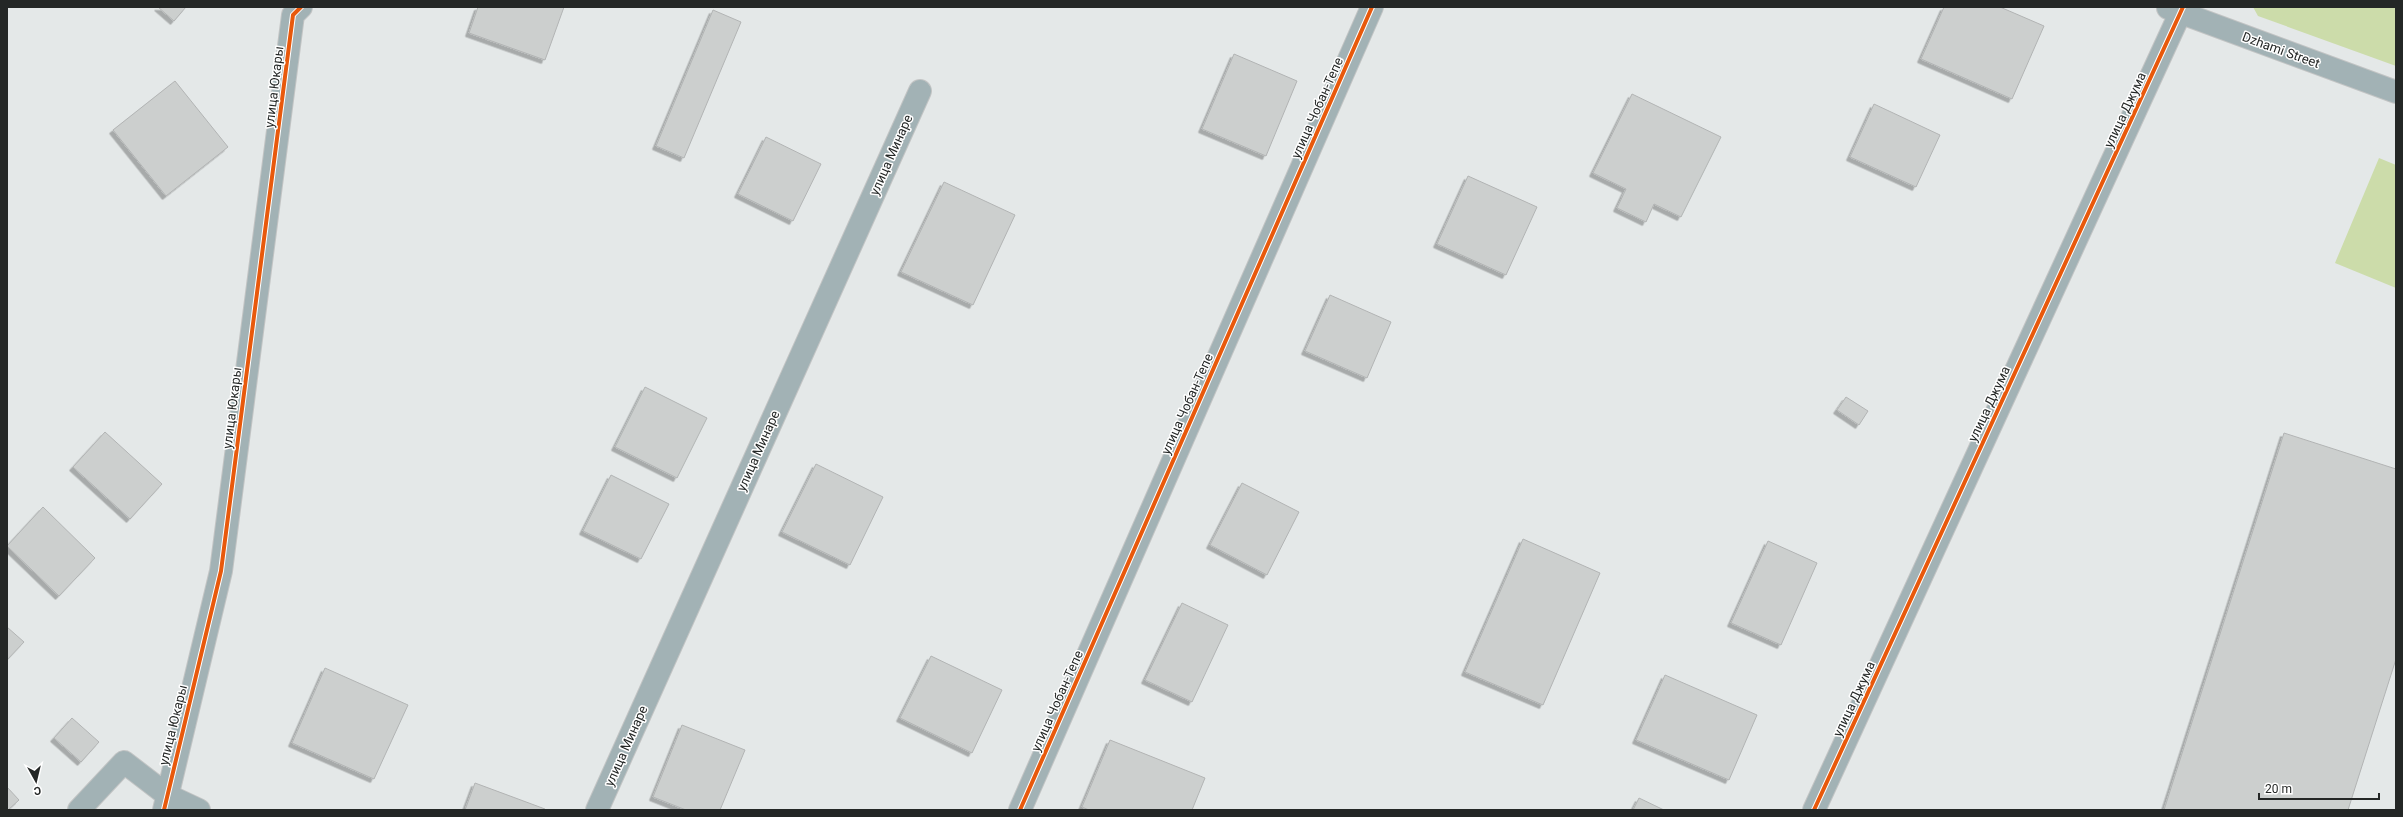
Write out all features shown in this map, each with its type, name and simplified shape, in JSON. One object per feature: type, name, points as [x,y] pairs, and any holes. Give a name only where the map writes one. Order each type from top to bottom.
[{"type":"street","name":"улица Юкары","points":[[165,803],[221,571],[293,15],[301,7]]},
{"type":"street","name":"улица Чобан-Тепе","points":[[1020,810],[1372,7]]},
{"type":"street","name":"Dzhami Street","points":[[2177,9],[2396,92]]},
{"type":"street","name":"улица Джума","points":[[1814,810],[2177,9]]},
{"type":"street","name":"улица Минаре","points":[[597,810],[920,92]]},
{"type":"street","points":[[80,810],[124,762],[165,803],[199,810]]},
{"type":"green space","points":[[2253,7],[2396,7],[2396,66],[2258,16]]},
{"type":"green space","points":[[2379,158],[2396,165],[2396,288],[2335,263]]},
{"type":"building","points":[[158,7],[186,7],[174,21]]},
{"type":"building","points":[[478,7],[564,7],[545,60],[469,33]]},
{"type":"building","points":[[1944,7],[2000,7],[2044,26],[2012,99],[1921,59]]},
{"type":"building","points":[[713,10],[741,22],[684,158],[656,146]]},
{"type":"building","points":[[1234,54],[1297,81],[1266,156],[1202,129]]},
{"type":"building","points":[[175,81],[228,147],[166,196],[113,130]]},
{"type":"building","points":[[1632,94],[1721,137],[1681,217],[1654,204],[1646,222],[1617,208],[1626,189],[1593,173]]},
{"type":"building","points":[[1874,104],[1940,135],[1916,187],[1850,157]]},
{"type":"building","points":[[766,137],[821,164],[793,221],[738,194]]},
{"type":"building","points":[[1468,176],[1537,207],[1506,275],[1437,244]]},
{"type":"building","points":[[944,182],[1015,215],[973,305],[901,272]]},
{"type":"building","points":[[1330,295],[1391,322],[1367,378],[1305,351]]},
{"type":"building","points":[[645,387],[707,418],[677,478],[615,447]]},
{"type":"building","points":[[1846,397],[1868,411],[1859,425],[1837,410]]},
{"type":"building","points":[[105,432],[162,484],[130,519],[73,467]]},
{"type":"building","points":[[2284,433],[2396,469],[2396,659],[2348,810],[2164,810]]},
{"type":"building","points":[[816,464],[883,497],[850,565],[782,532]]},
{"type":"building","points":[[611,475],[669,504],[641,559],[583,531]]},
{"type":"building","points":[[1242,483],[1299,512],[1267,575],[1210,545]]},
{"type":"building","points":[[43,507],[95,558],[59,596],[7,546]]},
{"type":"building","points":[[1523,539],[1600,573],[1543,705],[1465,672]]},
{"type":"building","points":[[1768,541],[1817,563],[1781,645],[1731,623]]},
{"type":"building","points":[[1182,603],[1228,625],[1192,702],[1145,680]]},
{"type":"building","points":[[7,627],[24,642],[7,660]]},
{"type":"building","points":[[931,656],[1002,690],[972,753],[900,718]]},
{"type":"building","points":[[325,668],[408,705],[374,779],[292,743]]},
{"type":"building","points":[[1665,675],[1757,715],[1729,780],[1636,740]]},
{"type":"building","points":[[72,718],[99,742],[81,762],[54,738]]},
{"type":"building","points":[[682,725],[745,750],[720,810],[686,810],[653,797]]},
{"type":"building","points":[[1110,740],[1205,778],[1192,810],[1089,810],[1082,807]]},
{"type":"building","points":[[475,783],[545,809],[545,810],[465,810]]},
{"type":"building","points":[[7,787],[19,800],[8,810],[7,810]]},
{"type":"building","points":[[1639,798],[1664,810],[1633,810]]},
{"type":"cycle path","points":[[164,810],[221,571],[293,15],[301,7]]},
{"type":"cycle path","points":[[1020,810],[1372,7]]},
{"type":"cycle path","points":[[1814,810],[2183,7]]}]
